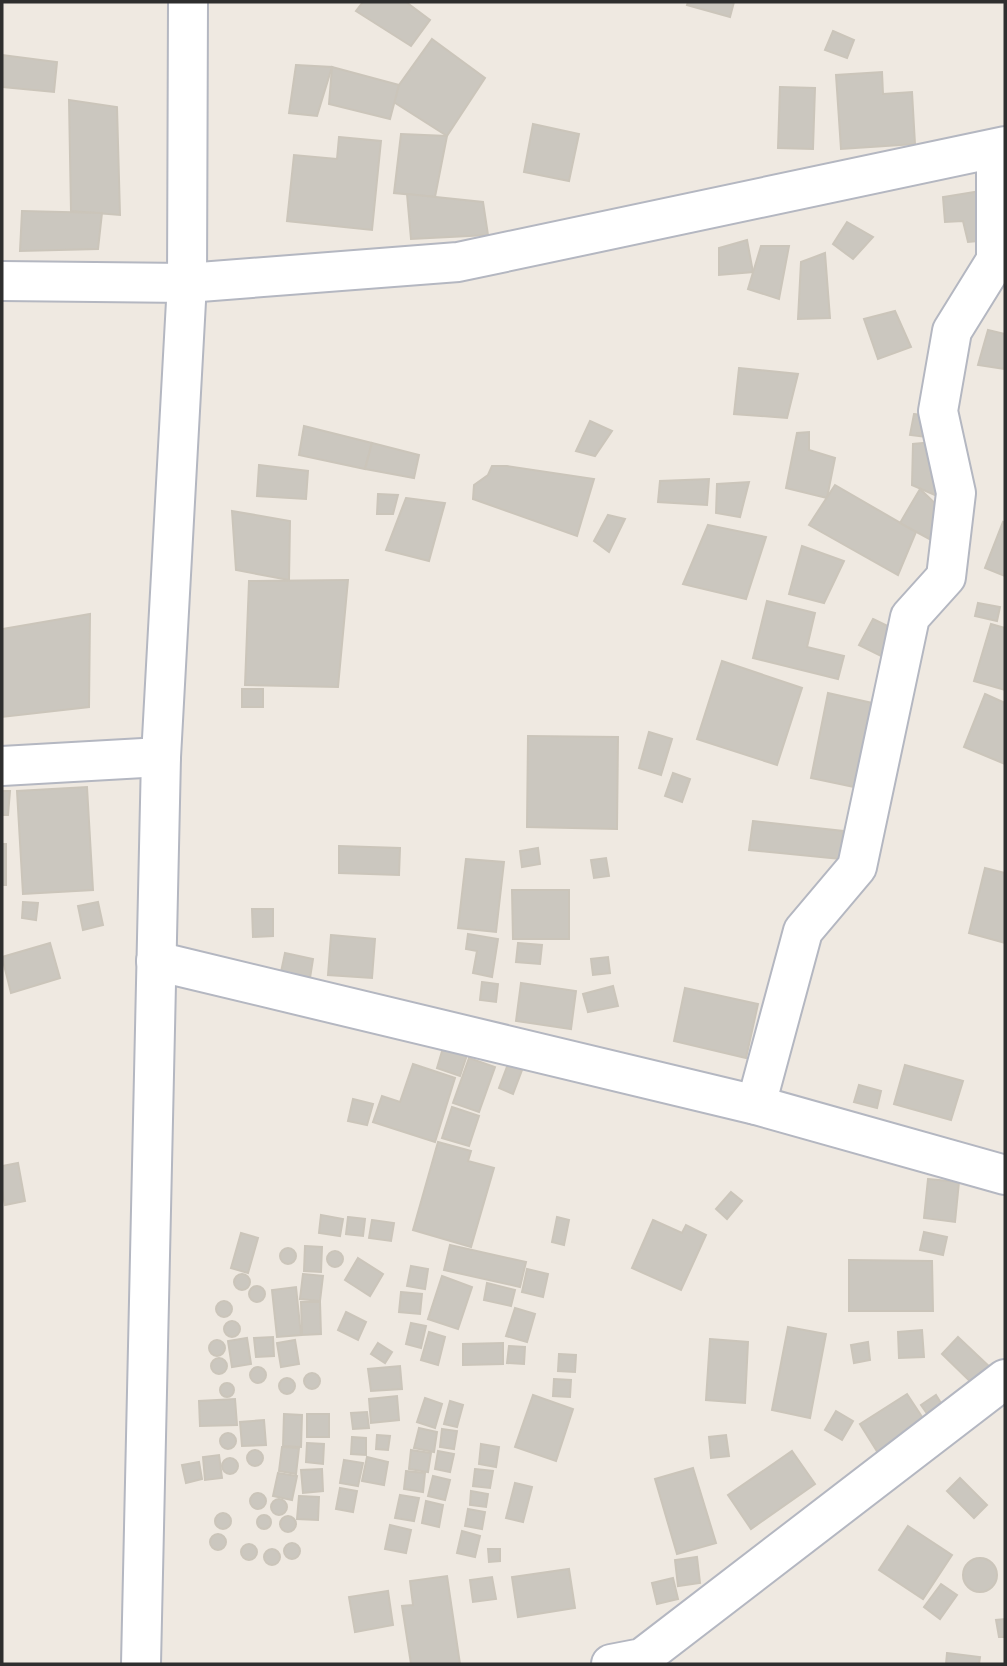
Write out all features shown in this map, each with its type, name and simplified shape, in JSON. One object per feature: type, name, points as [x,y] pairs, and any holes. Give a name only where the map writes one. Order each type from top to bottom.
[{"type":"street","points":[[141,1664],[161,757],[187,284],[188,2]]},
{"type":"street","points":[[2,281],[187,284],[458,262],[1000,147],[996,260],[952,331],[938,411],[956,493],[946,577],[910,617],[857,867],[803,931],[756,1105]]},
{"type":"street","points":[[2,766],[161,757]]},
{"type":"street","points":[[156,961],[756,1105],[1005,1175]]},
{"type":"street","points":[[611,1664],[642,1658],[1005,1379]]},
{"type":"building","points":[[363,2],[406,2],[430,20],[411,46],[356,11]]},
{"type":"building","points":[[688,2],[734,2],[730,17],[687,5]]},
{"type":"building","points":[[833,31],[854,40],[847,58],[825,50]]},
{"type":"building","points":[[432,39],[485,78],[447,136],[389,99]]},
{"type":"building","points":[[2,55],[57,62],[54,92],[3,87]]},
{"type":"building","points":[[296,65],[332,67],[317,116],[289,113]]},
{"type":"building","points":[[332,67],[399,85],[390,119],[329,104]]},
{"type":"building","points":[[882,72],[883,94],[912,92],[915,144],[841,149],[836,75]]},
{"type":"building","points":[[780,87],[815,88],[813,149],[778,148]]},
{"type":"building","points":[[69,100],[117,107],[120,215],[71,211]]},
{"type":"building","points":[[533,124],[579,134],[569,181],[524,172]]},
{"type":"building","points":[[401,134],[447,136],[435,197],[394,193]]},
{"type":"building","points":[[339,137],[381,141],[372,230],[287,221],[294,155],[337,159]]},
{"type":"building","points":[[987,190],[989,240],[968,242],[963,221],[945,222],[943,197]]},
{"type":"building","points":[[407,194],[483,202],[488,235],[411,239]]},
{"type":"building","points":[[22,211],[102,213],[98,249],[20,251]]},
{"type":"building","points":[[847,222],[873,237],[853,259],[833,244]]},
{"type":"building","points":[[747,240],[753,272],[719,275],[719,248]]},
{"type":"building","points":[[761,246],[789,246],[779,299],[748,289]]},
{"type":"building","points":[[825,253],[830,318],[798,319],[801,262]]},
{"type":"building","points":[[895,311],[911,347],[878,359],[864,319]]},
{"type":"building","points":[[988,330],[1005,334],[1005,369],[978,365]]},
{"type":"building","points":[[739,368],[798,374],[787,418],[734,414]]},
{"type":"building","points":[[914,414],[937,417],[934,438],[910,435]]},
{"type":"building","points":[[590,421],[612,431],[595,456],[576,451]]},
{"type":"building","points":[[304,426],[372,443],[365,469],[299,455]]},
{"type":"building","points":[[809,432],[809,450],[835,458],[827,498],[786,488],[797,433]]},
{"type":"building","points":[[933,442],[942,498],[912,485],[913,444]]},
{"type":"building","points":[[372,443],[419,455],[414,478],[365,469]]},
{"type":"building","points":[[259,465],[308,471],[306,499],[257,496]]},
{"type":"building","points":[[492,466],[594,479],[577,536],[473,499],[474,485],[488,475]]},
{"type":"building","points":[[709,479],[707,505],[658,502],[660,481]]},
{"type":"building","points":[[749,482],[740,517],[716,513],[717,484]]},
{"type":"building","points":[[835,485],[916,532],[898,575],[809,525]]},
{"type":"building","points":[[920,489],[941,509],[933,541],[900,523]]},
{"type":"building","points":[[378,494],[398,495],[393,514],[377,514]]},
{"type":"building","points":[[406,498],[445,503],[429,561],[386,550]]},
{"type":"building","points":[[232,511],[290,521],[289,580],[236,570]]},
{"type":"building","points":[[608,515],[625,519],[609,552],[594,541]]},
{"type":"building","points":[[1003,522],[1005,523],[1005,576],[985,568]]},
{"type":"building","points":[[708,525],[766,537],[746,599],[683,584]]},
{"type":"building","points":[[802,546],[844,561],[824,603],[789,594]]},
{"type":"building","points":[[348,580],[338,687],[245,685],[249,581]]},
{"type":"building","points":[[767,601],[815,613],[807,647],[844,656],[838,679],[753,658]]},
{"type":"building","points":[[978,603],[1000,607],[997,621],[975,616]]},
{"type":"building","points":[[90,614],[89,707],[2,717],[2,629]]},
{"type":"building","points":[[873,619],[898,631],[885,658],[859,645]]},
{"type":"building","points":[[991,624],[1005,628],[1005,690],[974,681]]},
{"type":"building","points":[[722,661],[802,688],[777,765],[697,739]]},
{"type":"building","points":[[242,689],[263,689],[263,707],[242,707]]},
{"type":"building","points":[[828,693],[877,704],[859,788],[811,778]]},
{"type":"building","points":[[985,694],[1005,703],[1005,764],[964,747]]},
{"type":"building","points":[[649,732],[672,739],[661,775],[639,768]]},
{"type":"building","points":[[528,736],[618,737],[617,829],[527,827]]},
{"type":"building","points":[[673,773],[690,779],[682,802],[665,796]]},
{"type":"building","points":[[87,787],[93,890],[23,894],[17,791]]},
{"type":"building","points":[[2,791],[10,791],[8,815],[2,815]]},
{"type":"building","points":[[753,821],[843,831],[840,859],[749,850]]},
{"type":"building","points":[[2,844],[6,844],[6,885],[2,885]]},
{"type":"building","points":[[339,846],[400,848],[399,875],[339,873]]},
{"type":"building","points":[[538,848],[540,864],[522,867],[520,851]]},
{"type":"building","points":[[606,858],[609,876],[594,878],[591,860]]},
{"type":"building","points":[[466,859],[504,862],[496,932],[458,928]]},
{"type":"building","points":[[985,868],[1005,873],[1005,943],[969,933]]},
{"type":"building","points":[[512,890],[569,890],[569,939],[513,939]]},
{"type":"building","points":[[23,902],[38,903],[36,920],[22,918]]},
{"type":"building","points":[[98,902],[103,925],[83,930],[78,906]]},
{"type":"building","points":[[252,909],[273,909],[273,936],[253,937]]},
{"type":"building","points":[[468,934],[498,939],[492,977],[473,973],[477,951],[466,949]]},
{"type":"building","points":[[331,935],[375,939],[372,978],[328,975]]},
{"type":"building","points":[[50,943],[60,978],[11,993],[2,957]]},
{"type":"building","points":[[518,943],[542,945],[540,964],[516,962]]},
{"type":"building","points":[[285,953],[313,959],[310,978],[281,972]]},
{"type":"building","points":[[608,957],[610,973],[593,975],[591,959]]},
{"type":"building","points":[[482,982],[498,984],[496,1002],[480,1000]]},
{"type":"building","points":[[521,983],[576,991],[571,1029],[516,1021]]},
{"type":"building","points":[[613,986],[618,1006],[588,1012],[583,994]]},
{"type":"building","points":[[685,988],[758,1004],[746,1058],[674,1041]]},
{"type":"building","points":[[443,1048],[467,1055],[460,1076],[437,1068]]},
{"type":"building","points":[[469,1058],[495,1067],[479,1112],[453,1103]]},
{"type":"building","points":[[413,1064],[455,1078],[435,1142],[373,1122],[382,1096],[400,1102]]},
{"type":"building","points":[[508,1064],[522,1070],[513,1094],[499,1088]]},
{"type":"building","points":[[905,1065],[963,1081],[951,1120],[894,1104]]},
{"type":"building","points":[[859,1085],[881,1091],[877,1108],[854,1102]]},
{"type":"building","points":[[353,1099],[373,1104],[367,1125],[348,1121]]},
{"type":"building","points":[[452,1107],[479,1116],[469,1146],[442,1138]]},
{"type":"building","points":[[438,1142],[471,1151],[468,1161],[494,1168],[471,1247],[413,1230]]},
{"type":"building","points":[[18,1163],[25,1201],[5,1205],[2,1166]]},
{"type":"building","points":[[928,1179],[959,1182],[955,1222],[924,1218]]},
{"type":"building","points":[[731,1192],[742,1201],[727,1219],[716,1209]]},
{"type":"building","points":[[321,1215],[343,1219],[340,1236],[319,1233]]},
{"type":"building","points":[[348,1217],[365,1219],[363,1236],[346,1234]]},
{"type":"building","points":[[557,1217],[569,1220],[564,1245],[552,1242]]},
{"type":"building","points":[[372,1220],[394,1223],[391,1241],[369,1238]]},
{"type":"building","points":[[653,1220],[682,1233],[686,1225],[706,1235],[681,1290],[632,1268]]},
{"type":"building","points":[[924,1232],[947,1237],[943,1255],[920,1250]]},
{"type":"building","points":[[241,1233],[258,1238],[248,1273],[231,1268]]},
{"type":"building","points":[[450,1245],[526,1262],[520,1287],[444,1270]]},
{"type":"building","points":[[305,1246],[322,1247],[321,1272],[304,1271]]},
{"type":"building","points":[[288,1248],[296,1256],[288,1264],[280,1256]]},
{"type":"building","points":[[335,1251],[343,1259],[335,1267],[327,1259]]},
{"type":"building","points":[[358,1258],[383,1274],[370,1296],[345,1280]]},
{"type":"building","points":[[849,1260],[932,1261],[933,1311],[849,1311]]},
{"type":"building","points":[[411,1266],[428,1269],[425,1289],[407,1286]]},
{"type":"building","points":[[527,1269],[548,1274],[543,1297],[522,1292]]},
{"type":"building","points":[[242,1274],[250,1282],[242,1290],[234,1282]]},
{"type":"building","points":[[303,1274],[323,1276],[320,1301],[300,1299]]},
{"type":"building","points":[[442,1276],[472,1287],[458,1329],[428,1319]]},
{"type":"building","points":[[487,1283],[515,1290],[511,1306],[484,1300]]},
{"type":"building","points":[[257,1286],[265,1294],[257,1302],[249,1294]]},
{"type":"building","points":[[296,1287],[301,1335],[277,1337],[272,1290]]},
{"type":"building","points":[[401,1292],[422,1294],[420,1314],[399,1312]]},
{"type":"building","points":[[224,1301],[232,1309],[224,1317],[216,1309]]},
{"type":"building","points":[[301,1302],[320,1302],[321,1334],[302,1335]]},
{"type":"building","points":[[515,1308],[535,1314],[527,1342],[506,1336]]},
{"type":"building","points":[[346,1312],[366,1322],[358,1340],[338,1330]]},
{"type":"building","points":[[232,1321],[240,1329],[232,1337],[224,1329]]},
{"type":"building","points":[[411,1323],[426,1326],[421,1348],[406,1344]]},
{"type":"building","points":[[788,1327],[826,1334],[810,1418],[772,1410]]},
{"type":"building","points":[[922,1330],[924,1357],[899,1358],[898,1332]]},
{"type":"building","points":[[429,1332],[445,1337],[438,1365],[421,1360]]},
{"type":"building","points":[[273,1337],[274,1356],[256,1357],[254,1338]]},
{"type":"building","points":[[958,1337],[993,1370],[976,1387],[942,1354]]},
{"type":"building","points":[[247,1338],[251,1364],[232,1367],[228,1341]]},
{"type":"building","points":[[710,1339],[748,1342],[745,1403],[706,1400]]},
{"type":"building","points":[[217,1340],[225,1348],[217,1356],[209,1348]]},
{"type":"building","points":[[295,1340],[299,1364],[281,1367],[277,1343]]},
{"type":"building","points":[[868,1342],[870,1360],[854,1363],[851,1345]]},
{"type":"building","points":[[378,1343],[392,1352],[385,1363],[371,1354]]},
{"type":"building","points":[[503,1343],[503,1364],[463,1365],[463,1344]]},
{"type":"building","points":[[509,1346],[525,1347],[524,1364],[507,1363]]},
{"type":"building","points":[[559,1354],[576,1355],[575,1372],[558,1371]]},
{"type":"building","points":[[219,1358],[227,1366],[219,1374],[211,1366]]},
{"type":"building","points":[[400,1366],[402,1389],[371,1391],[368,1369]]},
{"type":"building","points":[[258,1367],[266,1375],[258,1383],[250,1375]]},
{"type":"building","points":[[312,1373],[320,1381],[312,1389],[304,1381]]},
{"type":"building","points":[[287,1378],[295,1386],[287,1394],[279,1386]]},
{"type":"building","points":[[554,1379],[571,1380],[570,1397],[553,1396]]},
{"type":"building","points":[[224,1383],[230,1383],[234,1390],[230,1397],[224,1397],[220,1393],[220,1387]]},
{"type":"building","points":[[907,1394],[928,1426],[880,1456],[860,1424]]},
{"type":"building","points":[[533,1395],[573,1409],[556,1461],[515,1447]]},
{"type":"building","points":[[936,1395],[949,1416],[935,1425],[921,1405]]},
{"type":"building","points":[[397,1396],[399,1420],[371,1423],[369,1399]]},
{"type":"building","points":[[425,1398],[442,1404],[435,1428],[417,1422]]},
{"type":"building","points":[[235,1399],[237,1425],[200,1426],[199,1401]]},
{"type":"building","points":[[450,1401],[463,1405],[457,1427],[444,1424]]},
{"type":"building","points":[[836,1411],[853,1421],[842,1440],[825,1430]]},
{"type":"building","points":[[367,1412],[369,1428],[353,1429],[351,1413]]},
{"type":"building","points":[[284,1414],[302,1415],[301,1447],[283,1446]]},
{"type":"building","points":[[307,1414],[329,1414],[329,1437],[307,1437]]},
{"type":"building","points":[[264,1420],[266,1445],[242,1446],[240,1422]]},
{"type":"building","points":[[419,1428],[437,1432],[434,1452],[414,1448]]},
{"type":"building","points":[[442,1429],[457,1431],[454,1449],[440,1447]]},
{"type":"building","points":[[228,1433],[236,1441],[228,1449],[220,1441]]},
{"type":"building","points":[[377,1435],[390,1436],[388,1450],[376,1449]]},
{"type":"building","points":[[726,1435],[729,1456],[711,1458],[709,1437]]},
{"type":"building","points":[[352,1437],[366,1438],[366,1455],[351,1454]]},
{"type":"building","points":[[307,1443],[324,1444],[323,1464],[306,1462]]},
{"type":"building","points":[[481,1444],[499,1447],[496,1467],[479,1464]]},
{"type":"building","points":[[282,1447],[299,1448],[296,1474],[279,1471]]},
{"type":"building","points":[[255,1450],[263,1458],[255,1466],[247,1458]]},
{"type":"building","points":[[411,1450],[431,1453],[428,1472],[409,1469]]},
{"type":"building","points":[[438,1451],[454,1454],[450,1472],[435,1469]]},
{"type":"building","points":[[792,1451],[815,1484],[751,1529],[728,1495]]},
{"type":"building","points":[[219,1455],[222,1478],[205,1480],[203,1457]]},
{"type":"building","points":[[367,1457],[388,1462],[384,1485],[362,1481]]},
{"type":"building","points":[[230,1458],[238,1466],[230,1474],[222,1466]]},
{"type":"building","points":[[344,1460],[363,1463],[358,1486],[340,1483]]},
{"type":"building","points":[[199,1462],[202,1479],[186,1483],[182,1465]]},
{"type":"building","points":[[693,1468],[716,1543],[677,1554],[655,1479]]},
{"type":"building","points":[[322,1469],[323,1491],[303,1493],[301,1470]]},
{"type":"building","points":[[475,1469],[493,1471],[490,1488],[473,1486]]},
{"type":"building","points":[[406,1471],[425,1473],[423,1492],[404,1489]]},
{"type":"building","points":[[278,1473],[297,1476],[292,1500],[273,1496]]},
{"type":"building","points":[[433,1476],[450,1480],[445,1500],[428,1496]]},
{"type":"building","points":[[960,1478],[987,1505],[974,1518],[947,1491]]},
{"type":"building","points":[[515,1483],[532,1487],[523,1522],[506,1518]]},
{"type":"building","points":[[340,1488],[357,1491],[353,1512],[336,1509]]},
{"type":"building","points":[[471,1491],[488,1494],[486,1507],[470,1505]]},
{"type":"building","points":[[258,1493],[266,1501],[258,1509],[250,1501]]},
{"type":"building","points":[[400,1495],[419,1498],[414,1521],[395,1518]]},
{"type":"building","points":[[299,1496],[319,1497],[318,1520],[297,1519]]},
{"type":"building","points":[[279,1499],[287,1507],[279,1515],[271,1507]]},
{"type":"building","points":[[426,1501],[443,1505],[439,1527],[422,1523]]},
{"type":"building","points":[[468,1509],[485,1512],[482,1529],[465,1526]]},
{"type":"building","points":[[223,1513],[231,1521],[223,1529],[215,1521]]},
{"type":"building","points":[[261,1515],[267,1515],[271,1522],[267,1529],[261,1529],[257,1525],[257,1519]]},
{"type":"building","points":[[288,1516],[296,1524],[288,1532],[280,1524]]},
{"type":"building","points":[[390,1525],[411,1530],[406,1553],[385,1549]]},
{"type":"building","points":[[908,1526],[952,1555],[923,1599],[879,1570]]},
{"type":"building","points":[[462,1531],[480,1536],[475,1557],[457,1553]]},
{"type":"building","points":[[218,1534],[226,1542],[218,1550],[210,1542]]},
{"type":"building","points":[[292,1543],[300,1551],[292,1559],[284,1551]]},
{"type":"building","points":[[249,1544],[257,1552],[249,1560],[241,1552]]},
{"type":"building","points":[[272,1549],[280,1557],[272,1565],[264,1557]]},
{"type":"building","points":[[488,1549],[500,1549],[500,1561],[489,1562]]},
{"type":"building","points":[[697,1557],[700,1583],[678,1586],[675,1560]]},
{"type":"building","points":[[980,1558],[992,1563],[997,1575],[992,1587],[980,1592],[968,1587],[963,1575],[968,1563]]},
{"type":"building","points":[[569,1569],[575,1608],[518,1617],[512,1577]]},
{"type":"building","points":[[447,1576],[460,1664],[411,1664],[402,1606],[413,1605],[410,1581]]},
{"type":"building","points":[[492,1577],[496,1599],[473,1602],[470,1580]]},
{"type":"building","points":[[673,1578],[678,1599],[657,1604],[652,1583]]},
{"type":"building","points":[[941,1584],[957,1595],[940,1619],[924,1607]]},
{"type":"building","points":[[388,1591],[393,1625],[355,1632],[349,1597]]},
{"type":"building","points":[[1005,1619],[1005,1637],[999,1637],[996,1620]]},
{"type":"building","points":[[947,1653],[980,1657],[979,1664],[946,1664]]}]
